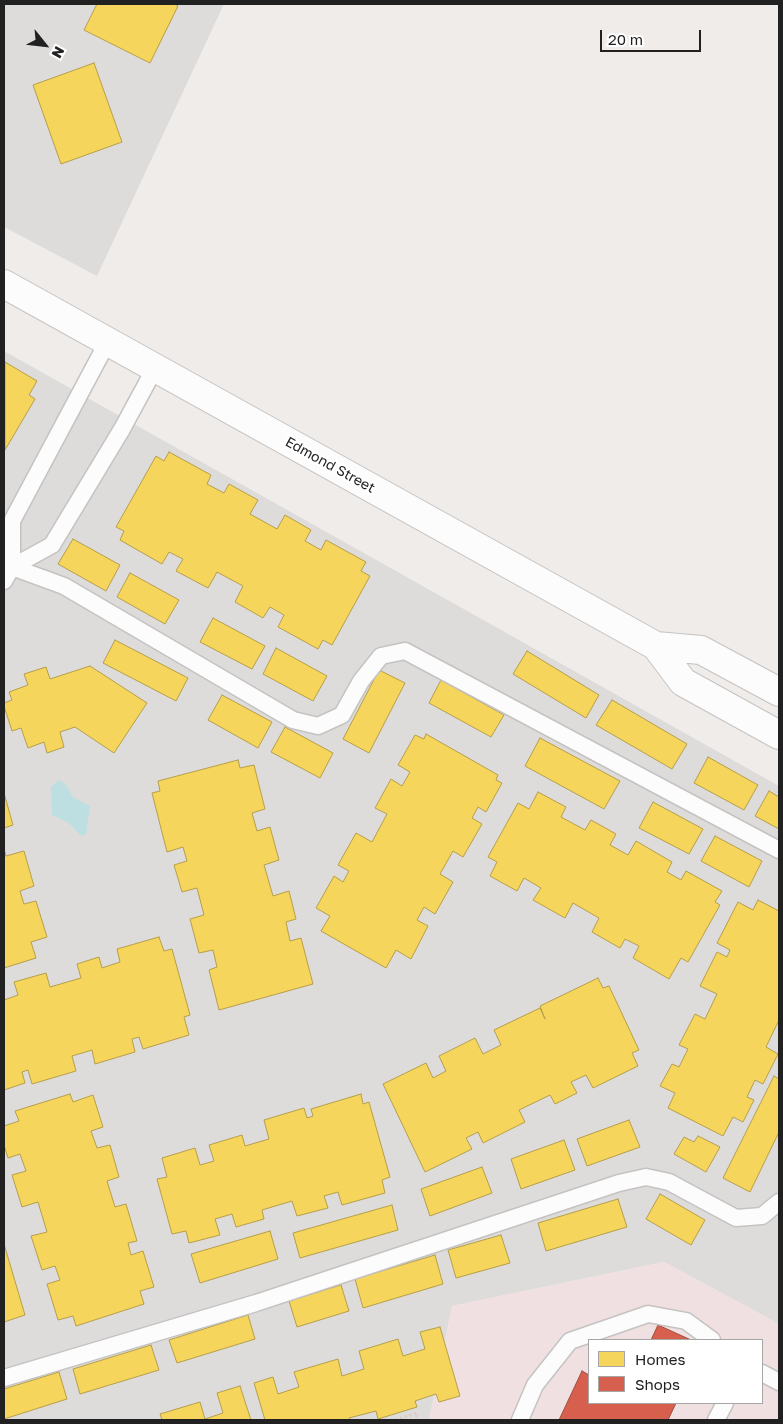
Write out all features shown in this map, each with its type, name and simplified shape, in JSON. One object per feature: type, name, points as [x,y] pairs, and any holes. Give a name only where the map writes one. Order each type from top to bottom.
[{"type":"street","name":"Edmond Street","points":[[4,284],[656,646],[701,650],[779,692]]},
{"type":"street","name":"Edmond Street","points":[[656,646],[683,682],[779,735]]},
{"type":"lane","points":[[8,574],[12,521],[108,341]]},
{"type":"lane","points":[[8,574],[52,545],[122,429],[155,368]]},
{"type":"lane","points":[[8,574],[64,586],[293,720],[318,726],[342,715],[361,681],[380,656],[405,651],[779,850]]},
{"type":"lane","points":[[4,1378],[256,1303],[618,1183],[646,1177],[669,1182],[736,1218],[762,1216],[779,1202]]},
{"type":"lane","points":[[520,1420],[536,1385],[570,1341],[648,1314],[686,1321],[711,1339]]},
{"type":"lane","points":[[763,1374],[779,1382]]},
{"type":"lane","points":[[716,1420],[724,1404]]},
{"type":"path","points":[[395,1420],[417,1413],[416,1420]]},
{"type":"shaded area","points":[[4,4],[224,4],[97,276],[4,227]]},
{"type":"shaded area","points":[[4,351],[779,786],[779,1324],[664,1262],[452,1306],[429,1420],[4,1420]]},
{"type":"shaded area","points":[[664,1262],[779,1324],[779,1420],[429,1420],[452,1306]]},
{"type":"water","points":[[58,780],[65,783],[73,797],[90,806],[86,834],[81,836],[69,823],[52,815],[51,787]]},
{"type":"building: Homes","points":[[97,4],[174,4],[178,6],[150,63],[84,30]]},
{"type":"building: Homes","points":[[94,63],[122,142],[61,164],[33,85]]},
{"type":"building: Homes","points":[[5,362],[37,381],[29,395],[35,399],[5,450]]},
{"type":"building: Homes","points":[[169,452],[211,475],[207,484],[224,493],[229,484],[258,500],[250,514],[277,529],[285,515],[311,530],[305,541],[321,550],[326,540],[366,562],[361,571],[370,576],[332,645],[323,640],[318,649],[278,627],[284,615],[270,607],[263,618],[235,602],[243,586],[217,572],[208,588],[176,571],[183,559],[169,552],[162,564],[120,540],[124,531],[116,527],[156,456],[164,461]]},
{"type":"building: Homes","points":[[73,539],[120,565],[106,591],[58,564]]},
{"type":"building: Homes","points":[[130,573],[179,600],[165,624],[117,597]]},
{"type":"building: Homes","points":[[213,618],[265,646],[252,669],[200,642]]},
{"type":"building: Homes","points":[[115,640],[188,678],[176,701],[103,663]]},
{"type":"building: Homes","points":[[276,648],[327,676],[313,701],[263,674]]},
{"type":"building: Homes","points":[[527,651],[599,695],[586,718],[513,674]]},
{"type":"building: Homes","points":[[90,666],[147,703],[114,753],[75,727],[60,732],[64,747],[47,753],[44,742],[28,748],[21,728],[12,731],[4,706],[4,703],[12,700],[9,692],[28,685],[24,674],[46,667],[50,679]]},
{"type":"building: Homes","points":[[379,670],[405,683],[369,753],[343,739]]},
{"type":"building: Homes","points":[[441,680],[504,715],[491,737],[429,703]]},
{"type":"building: Homes","points":[[222,695],[272,722],[258,748],[208,720]]},
{"type":"building: Homes","points":[[612,700],[687,744],[672,769],[596,725]]},
{"type":"building: Homes","points":[[285,727],[333,753],[320,778],[271,752]]},
{"type":"building: Homes","points":[[426,734],[498,775],[496,780],[502,783],[486,812],[478,807],[472,818],[482,824],[463,857],[453,851],[440,874],[453,882],[435,914],[424,907],[417,920],[428,926],[411,959],[396,950],[386,968],[321,931],[330,916],[316,908],[334,876],[343,882],[349,871],[338,865],[356,833],[372,842],[387,814],[375,808],[391,779],[402,786],[410,772],[398,765],[415,735],[424,739]]},
{"type":"building: Homes","points":[[540,738],[620,781],[604,809],[525,766]]},
{"type":"building: Homes","points":[[708,757],[758,785],[744,810],[694,783]]},
{"type":"building: Homes","points":[[238,760],[240,768],[254,765],[265,809],[252,813],[257,831],[270,827],[279,860],[264,865],[273,896],[289,891],[296,919],[286,922],[290,941],[301,938],[313,984],[219,1010],[209,970],[217,967],[213,950],[199,953],[190,919],[204,915],[197,888],[182,892],[174,865],[187,861],[183,847],[167,852],[152,793],[160,791],[158,781]]},
{"type":"building: Homes","points":[[769,791],[779,797],[779,829],[755,816]]},
{"type":"building: Homes","points":[[538,792],[566,807],[561,817],[585,830],[591,820],[616,834],[610,845],[628,855],[636,841],[672,862],[667,872],[681,880],[686,871],[722,891],[715,902],[720,905],[688,962],[681,958],[669,979],[633,958],[639,946],[625,939],[620,948],[592,932],[599,918],[573,903],[565,918],[533,900],[541,888],[524,878],[517,891],[490,876],[497,862],[488,857],[518,803],[529,809]]},
{"type":"building: Homes","points":[[4,793],[13,825],[4,828]]},
{"type":"building: Homes","points":[[653,802],[703,829],[689,854],[639,828]]},
{"type":"building: Homes","points":[[715,836],[762,861],[749,887],[701,861]]},
{"type":"building: Homes","points":[[4,849],[6,856],[24,851],[34,886],[20,891],[24,904],[36,901],[47,937],[31,942],[36,958],[4,968]]},
{"type":"building: Homes","points":[[758,900],[779,911],[779,1020],[766,1047],[778,1054],[763,1084],[755,1080],[747,1097],[754,1100],[743,1122],[733,1117],[723,1136],[668,1108],[675,1093],[660,1086],[672,1064],[679,1067],[688,1049],[679,1045],[695,1014],[705,1019],[717,994],[700,986],[717,952],[727,957],[730,950],[717,943],[738,902],[753,910]]},
{"type":"building: Homes","points":[[159,937],[164,951],[172,949],[190,1015],[184,1017],[189,1035],[143,1049],[139,1037],[132,1039],[135,1052],[95,1064],[92,1050],[72,1056],[76,1071],[32,1084],[28,1070],[22,1072],[25,1083],[4,1090],[4,1000],[18,995],[14,982],[46,973],[50,987],[81,978],[77,964],[99,957],[102,968],[120,962],[117,949]]},
{"type":"building: Homes","points":[[598,978],[603,988],[609,986],[639,1050],[632,1053],[638,1066],[593,1088],[586,1075],[571,1082],[577,1093],[555,1104],[550,1095],[519,1110],[525,1122],[483,1143],[478,1132],[466,1138],[472,1149],[425,1172],[383,1084],[426,1063],[433,1078],[446,1071],[439,1056],[475,1038],[483,1054],[501,1045],[494,1030],[540,1008],[545,1019],[540,1006]]},
{"type":"building: Homes","points":[[774,1076],[779,1079],[779,1132],[750,1192],[723,1178]]},
{"type":"building: Homes","points":[[70,1094],[73,1102],[93,1095],[103,1127],[91,1131],[97,1148],[110,1145],[119,1177],[107,1181],[115,1207],[126,1204],[137,1241],[128,1243],[131,1255],[143,1251],[154,1287],[140,1291],[144,1304],[76,1326],[73,1316],[58,1320],[47,1284],[60,1280],[55,1266],[42,1270],[31,1236],[47,1232],[38,1202],[22,1207],[12,1175],[26,1171],[20,1154],[8,1158],[4,1145],[4,1126],[19,1121],[15,1111]]},
{"type":"building: Homes","points":[[361,1094],[363,1104],[369,1102],[390,1177],[382,1180],[385,1193],[342,1205],[338,1192],[324,1196],[328,1208],[297,1216],[292,1201],[262,1210],[264,1219],[236,1227],[232,1214],[215,1219],[220,1235],[189,1243],[186,1231],[172,1234],[157,1179],[167,1177],[162,1158],[195,1148],[200,1165],[214,1161],[209,1145],[242,1135],[245,1146],[269,1139],[264,1120],[304,1108],[307,1118],[313,1116],[311,1109]]},
{"type":"building: Homes","points":[[629,1120],[640,1147],[587,1166],[577,1139]]},
{"type":"building: Homes","points":[[698,1136],[720,1147],[706,1172],[674,1154],[684,1137],[694,1142]]},
{"type":"building: Homes","points":[[564,1140],[575,1170],[521,1189],[511,1159]]},
{"type":"building: Homes","points":[[482,1167],[492,1193],[430,1216],[421,1189]]},
{"type":"building: Homes","points":[[660,1194],[705,1220],[691,1245],[646,1219]]},
{"type":"building: Homes","points":[[618,1199],[627,1227],[546,1251],[538,1223]]},
{"type":"building: Homes","points":[[392,1205],[398,1230],[300,1258],[293,1233]]},
{"type":"building: Homes","points":[[270,1231],[278,1259],[200,1283],[191,1254]]},
{"type":"building: Homes","points":[[501,1235],[510,1263],[456,1278],[448,1250]]},
{"type":"building: Homes","points":[[4,1244],[25,1315],[4,1322]]},
{"type":"building: Homes","points":[[435,1255],[443,1284],[363,1308],[355,1279]]},
{"type":"building: Homes","points":[[341,1285],[349,1311],[297,1327],[289,1301]]},
{"type":"building: Homes","points":[[248,1315],[255,1339],[177,1363],[169,1340]]},
{"type":"building: Homes","points":[[440,1327],[460,1396],[439,1402],[436,1394],[415,1401],[417,1407],[378,1419],[376,1411],[349,1418],[350,1420],[265,1420],[254,1383],[273,1377],[278,1394],[299,1387],[294,1372],[338,1359],[342,1376],[364,1369],[359,1351],[398,1339],[403,1356],[425,1349],[420,1332]]},
{"type":"building: Homes","points":[[151,1345],[159,1370],[80,1394],[73,1369]]},
{"type":"building: Homes","points":[[59,1372],[67,1399],[4,1419],[4,1389]]},
{"type":"building: Homes","points":[[240,1386],[251,1420],[162,1420],[160,1414],[200,1402],[205,1419],[223,1413],[217,1393]]},
{"type":"building: Shops","points":[[658,1325],[689,1339],[651,1339]]},
{"type":"building: Shops","points":[[582,1371],[588,1374],[588,1404],[676,1404],[668,1420],[559,1420]]}]
